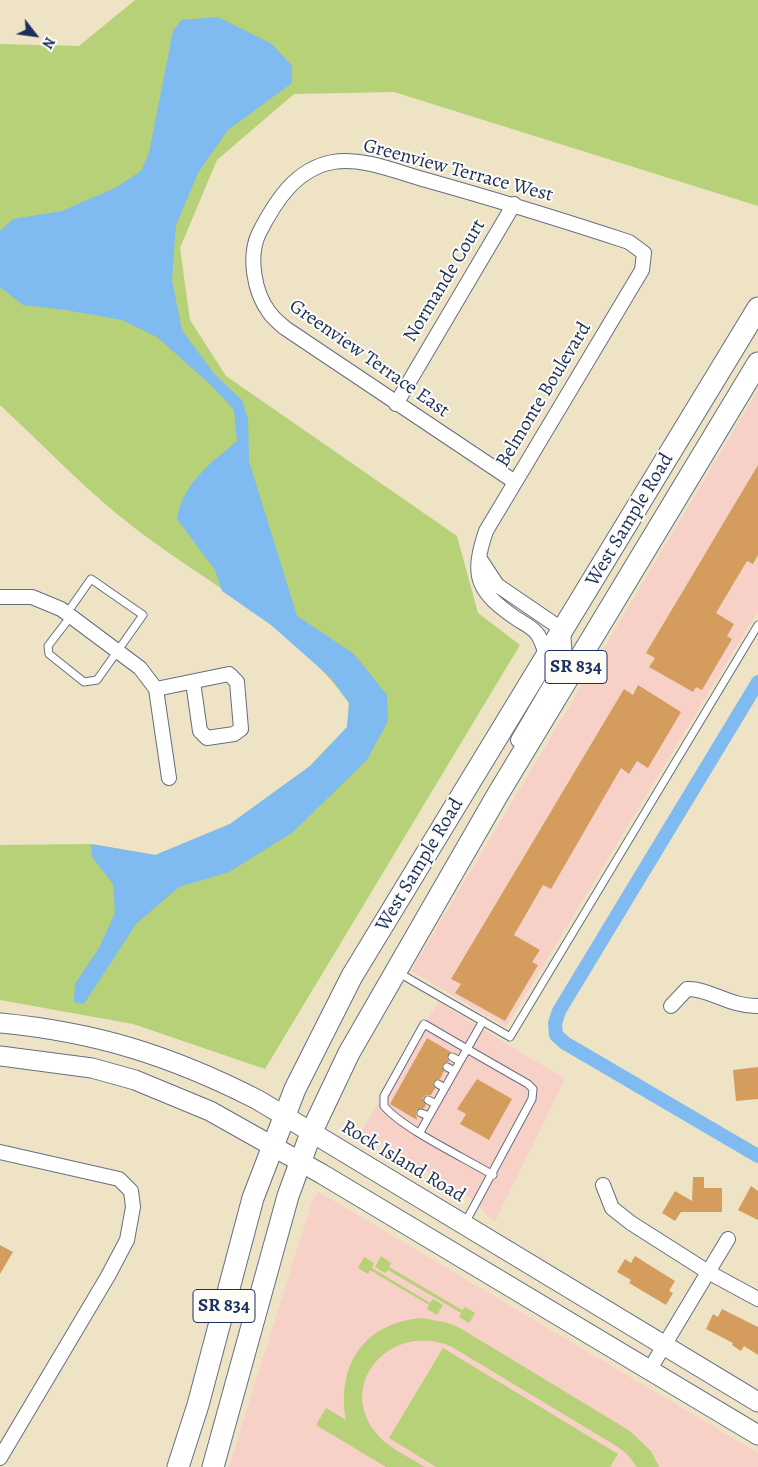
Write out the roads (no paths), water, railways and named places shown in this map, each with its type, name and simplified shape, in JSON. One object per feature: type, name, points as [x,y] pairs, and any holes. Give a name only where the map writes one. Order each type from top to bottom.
[{"type":"main road","name":"West Sample Road","points":[[178,1467],[198,1405],[253,1198],[286,1117],[295,1089],[352,976],[758,308]]},
{"type":"main road","name":"West Sample Road","points":[[213,1467],[299,1162],[349,1053],[395,970],[498,794],[590,645],[758,363]]},
{"type":"main road","points":[[590,645],[587,618],[652,512],[657,476]]},
{"type":"main road","name":"Rock Island Road","points":[[0,1023],[72,1033],[146,1051],[189,1067],[233,1087],[754,1399]]},
{"type":"main road","points":[[0,1056],[92,1068],[136,1080],[210,1111],[273,1146],[758,1435]]},
{"type":"main road","points":[[736,1421],[754,1399]]},
{"type":"street","name":"Greenview Terrace West","points":[[271,208],[284,190],[306,173],[333,162],[365,163],[514,204],[629,242],[644,253]]},
{"type":"street","name":"Normande Court","points":[[396,404],[514,204]]},
{"type":"street","name":"Greenview Terrace East","points":[[271,208],[256,238],[254,262],[256,289],[268,312],[285,328],[515,482]]},
{"type":"street","name":"Belmonte Boulevard","points":[[547,656],[538,634],[496,604],[483,590],[480,581],[480,558],[486,531],[642,270],[644,253]]},
{"type":"street","points":[[480,558],[497,585],[563,630],[565,660],[499,774],[498,794]]},
{"type":"street","points":[[0,598],[32,597],[69,614],[140,668],[156,689],[169,778]]},
{"type":"street","points":[[156,689],[229,674],[237,682],[241,728],[234,734],[207,738],[200,731],[193,682]]},
{"type":"street","points":[[671,1006],[687,988],[696,988],[732,1003],[758,1006]]},
{"type":"street","points":[[0,1152],[119,1180],[131,1191],[133,1206],[127,1240],[108,1276],[0,1458]]},
{"type":"street","points":[[604,1185],[612,1208],[631,1223],[708,1272],[758,1300]]},
{"type":"street","points":[[650,1370],[728,1239]]},
{"type":"lane","points":[[91,579],[143,615],[118,652],[97,680],[84,682],[49,654],[48,646],[91,579]]},
{"type":"lane","points":[[395,970],[510,1037],[758,625]]},
{"type":"lane","points":[[420,1132],[483,1021]]},
{"type":"lane","points":[[464,1225],[493,1175],[532,1099],[533,1090],[528,1084],[424,1024],[386,1092],[384,1106],[391,1114],[493,1175]]},
{"type":"lane","points":[[417,1037],[426,1041]]},
{"type":"lane","points":[[412,1047],[420,1051]]},
{"type":"lane","points":[[452,1057],[460,1061]]},
{"type":"lane","points":[[402,1064],[411,1068]]},
{"type":"lane","points":[[447,1067],[454,1071]]},
{"type":"lane","points":[[393,1081],[401,1085]]},
{"type":"lane","points":[[438,1084],[445,1088]]},
{"type":"lane","points":[[386,1092],[394,1097]]},
{"type":"lane","points":[[428,1100],[436,1104]]},
{"type":"lane","points":[[422,1112],[429,1116]]},
{"type":"water","points":[[218,17],[272,44],[292,66],[292,83],[228,130],[198,173],[176,225],[172,280],[182,330],[215,375],[242,400],[248,419],[249,461],[297,616],[354,654],[387,695],[388,721],[367,760],[293,832],[229,872],[179,887],[136,924],[84,1004],[74,1002],[75,984],[99,948],[115,913],[113,884],[92,857],[91,844],[155,855],[230,824],[310,766],[347,727],[349,703],[331,678],[271,625],[222,591],[215,570],[177,519],[180,507],[191,485],[208,466],[237,441],[234,410],[211,385],[157,337],[122,320],[23,305],[0,287],[0,231],[13,219],[62,211],[115,188],[141,171],[149,153],[173,31],[181,20]]},
{"type":"waterway","points":[[758,682],[559,1011],[555,1023],[556,1035],[565,1043],[758,1156]]}]
